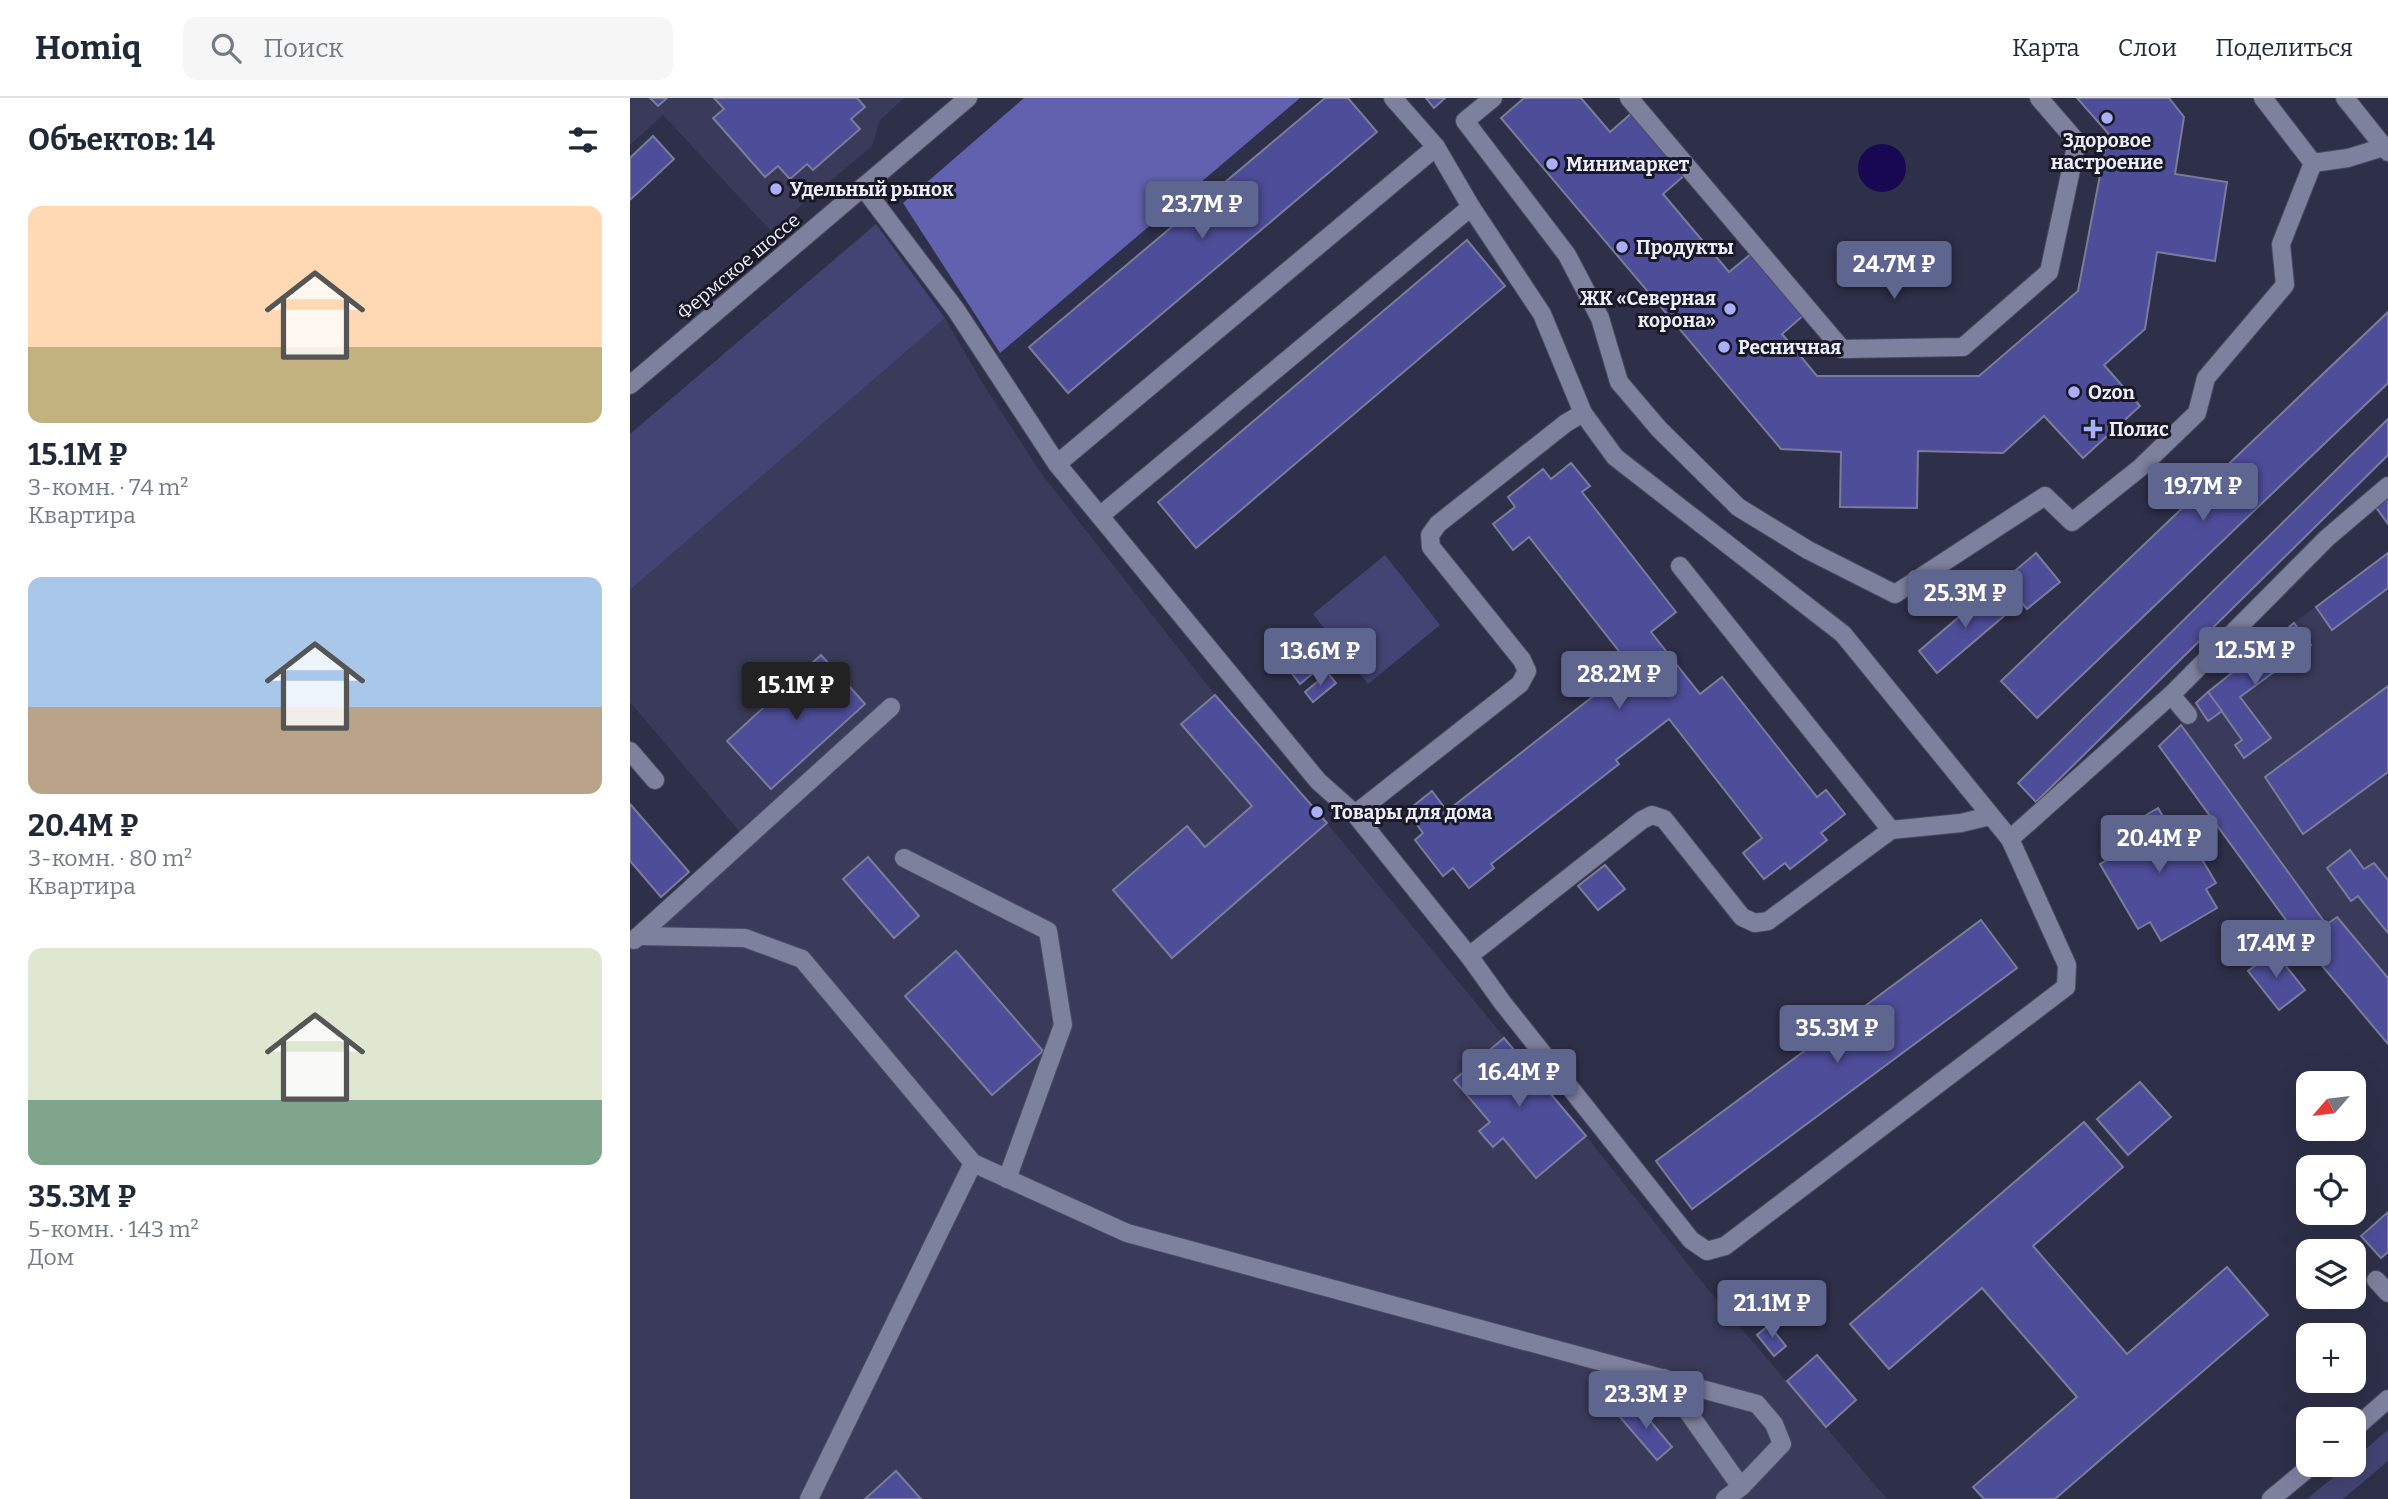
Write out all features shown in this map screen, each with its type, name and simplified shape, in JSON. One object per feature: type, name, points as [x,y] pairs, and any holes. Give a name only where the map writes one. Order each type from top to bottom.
[{"type":"street","name":"Фермское шоссе","points":[[630,385],[968,98]]},
{"type":"street","points":[[863,187],[956,310],[1057,464],[1318,781],[1355,814],[1691,1240],[1707,1251],[1726,1246],[2066,988],[2067,965],[2010,839],[1843,634],[1615,457],[1583,414],[1542,314],[1471,207],[1436,147],[1393,98]]},
{"type":"street","points":[[1493,98],[1465,121],[1567,255],[1600,318],[1619,382],[1659,429],[1738,506],[1808,550],[1895,594],[2046,496],[2072,522],[2140,468],[2197,413],[2206,379],[2285,285],[2281,244],[2313,163]]},
{"type":"street","points":[[1629,98],[1842,349],[1963,347],[2049,272],[2077,142],[2039,98]]},
{"type":"street","points":[[2263,98],[2313,163]]},
{"type":"street","points":[[2313,163],[2348,159],[2386,150],[2345,98]]},
{"type":"street","points":[[1057,464],[1436,147]]},
{"type":"street","points":[[1101,515],[1471,207]]},
{"type":"street","points":[[1355,814],[1520,684],[1527,671],[1522,660],[1431,547],[1430,534],[1438,524],[1555,431],[1583,414]]},
{"type":"street","points":[[2010,839],[2171,695],[2327,538],[2388,486]]},
{"type":"street","points":[[1679,566],[1891,830]]},
{"type":"street","points":[[2171,695],[2188,715]]},
{"type":"street","points":[[634,940],[891,707]]},
{"type":"street","points":[[630,751],[656,780]]},
{"type":"street","points":[[1469,956],[1642,820],[1652,815],[1664,819],[1742,917],[1755,923],[1768,921],[1891,830],[1961,823],[1990,816]]},
{"type":"street","points":[[904,858],[1048,931],[1063,1025],[1007,1179]]},
{"type":"street","points":[[634,940],[745,938],[802,960],[973,1163],[1127,1233],[1757,1404],[1774,1424],[1782,1444],[1741,1487],[1725,1499]]},
{"type":"street","points":[[808,1499],[973,1163]]},
{"type":"street","points":[[1664,1378],[1741,1487]]},
{"type":"street","points":[[2366,1418],[2388,1399]]},
{"type":"street","points":[[2272,1499],[2298,1477]]},
{"type":"shaded area","name":"Удельный рынок","points":[[630,98],[904,98],[880,120],[872,146],[771,231],[663,115],[630,145]]},
{"type":"shaded area","points":[[1024,98],[1300,98],[1000,353],[903,203]]},
{"type":"shaded area","points":[[1882,144],[1899,151],[1906,168],[1899,185],[1882,192],[1865,185],[1858,168],[1865,151]]},
{"type":"shaded area","points":[[876,224],[945,318],[630,590],[630,434]]},
{"type":"shaded area","points":[[945,318],[980,379],[1041,473],[1215,695],[1327,823],[1586,1136],[1706,1287],[1887,1499],[630,1499],[630,944],[746,839],[630,702],[630,590]]},
{"type":"shaded area","points":[[2388,553],[2388,1044],[2302,942],[2159,746],[2181,725],[2196,703],[2294,623]]},
{"type":"shaded area","points":[[1385,555],[1440,625],[1368,684],[1313,614]]},
{"type":"shaded area","points":[[2388,1430],[2388,1461],[2343,1499],[2307,1499],[2334,1477],[2366,1477],[2366,1449]]},
{"type":"building","points":[[650,98],[667,98],[658,106]]},
{"type":"building","points":[[714,98],[857,98],[865,107],[851,119],[860,129],[813,170],[807,164],[790,179],[778,166],[765,177],[713,118],[724,109]]},
{"type":"building","points":[[1325,98],[1348,98],[1377,132],[1068,393],[1029,347]]},
{"type":"building","points":[[1426,98],[1445,98],[1434,108]]},
{"type":"building","name":"ЖК «Северная корона»","points":[[1524,98],[1581,98],[1610,132],[1633,112],[1686,174],[1663,194],[1729,272],[1752,253],[1804,315],[1782,334],[1817,376],[1979,376],[2078,291],[2108,133],[2077,98],[2169,98],[2184,117],[2175,174],[2227,182],[2215,261],[2157,252],[2145,329],[2104,365],[2140,406],[2083,458],[2044,416],[2003,453],[1918,451],[1917,508],[1840,507],[1841,452],[1781,449],[1501,118]]},
{"type":"building","points":[[653,136],[674,159],[630,200],[630,158]]},
{"type":"building","points":[[1467,240],[1505,286],[1196,548],[1158,502]]},
{"type":"building","points":[[2388,312],[2388,383],[2037,718],[2001,681]]},
{"type":"building","points":[[2388,419],[2388,455],[2036,802],[2018,783]]},
{"type":"building","points":[[1571,463],[1590,486],[1582,492],[1676,612],[1651,632],[1700,694],[1722,677],[1817,797],[1826,790],[1845,814],[1821,833],[1827,840],[1790,869],[1785,863],[1764,879],[1743,853],[1762,838],[1669,719],[1616,760],[1619,764],[1491,864],[1494,868],[1469,888],[1453,868],[1443,876],[1415,840],[1423,833],[1407,811],[1432,791],[1447,811],[1624,672],[1615,660],[1622,655],[1529,537],[1513,550],[1493,524],[1515,507],[1508,497],[1543,469],[1551,479]]},
{"type":"building","points":[[2388,496],[2388,524],[2375,506]]},
{"type":"building","points":[[2036,553],[2060,582],[2027,609],[2003,581]]},
{"type":"building","points":[[2388,553],[2388,588],[2332,630],[2316,607]]},
{"type":"building","points":[[1993,588],[2011,610],[1937,673],[1919,651]]},
{"type":"building","points":[[2294,623],[2311,645],[2240,697],[2271,738],[2244,758],[2235,745],[2242,740],[2208,692]]},
{"type":"building","points":[[1297,632],[1307,644],[1281,666],[1271,654]]},
{"type":"building","points":[[1315,651],[1325,663],[1300,684],[1290,671]]},
{"type":"building","points":[[821,655],[865,704],[771,789],[727,741]]},
{"type":"building","points":[[1328,673],[1336,683],[1313,702],[1305,692]]},
{"type":"building","points":[[2388,686],[2388,772],[2303,834],[2265,777]]},
{"type":"building","points":[[2208,692],[2222,711],[2208,721],[2196,703]]},
{"type":"building","points":[[1215,695],[1327,823],[1172,958],[1113,890],[1187,826],[1205,847],[1252,806],[1181,724]]},
{"type":"building","points":[[2181,725],[2326,924],[2302,942],[2159,746]]},
{"type":"building","points":[[630,804],[689,872],[661,897],[630,861]]},
{"type":"building","points":[[2158,808],[2168,825],[2178,819],[2216,883],[2206,889],[2217,908],[2161,941],[2150,922],[2138,929],[2100,864],[2112,857],[2102,841]]},
{"type":"building","points":[[2350,850],[2364,869],[2374,863],[2388,880],[2388,933],[2358,896],[2351,901],[2327,868]]},
{"type":"building","points":[[868,857],[919,916],[894,938],[843,879]]},
{"type":"building","points":[[1605,865],[1625,889],[1598,910],[1578,886]]},
{"type":"building","points":[[2337,917],[2388,978],[2388,1044],[2302,942]]},
{"type":"building","points":[[1981,920],[2017,968],[1692,1209],[1656,1161]]},
{"type":"building","points":[[956,951],[1043,1051],[992,1095],[905,996]]},
{"type":"building","points":[[2274,951],[2305,990],[2279,1010],[2248,971]]},
{"type":"building","points":[[1504,1038],[1586,1136],[1536,1178],[1503,1138],[1493,1147],[1479,1131],[1490,1122],[1454,1080]]},
{"type":"building","points":[[2140,1082],[2171,1117],[2128,1155],[2097,1119]]},
{"type":"building","points":[[2084,1122],[2123,1167],[2033,1246],[2127,1354],[2227,1267],[2268,1315],[2055,1499],[1984,1499],[1973,1487],[2077,1397],[1982,1288],[1889,1369],[1850,1324]]},
{"type":"building","points":[[2388,1212],[2388,1252],[2381,1258],[2361,1236]]},
{"type":"building","points":[[1769,1325],[1786,1346],[1774,1356],[1757,1335]]},
{"type":"building","points":[[1817,1355],[1856,1400],[1826,1427],[1787,1381]]},
{"type":"building","points":[[1635,1403],[1672,1447],[1657,1460],[1619,1416]]},
{"type":"building","points":[[896,1471],[921,1499],[865,1499]]},
{"type":"place","name":"Здоровое настроение","points":[[2107,118]]},
{"type":"place","name":"Минимаркет","points":[[1552,164]]},
{"type":"place","name":"Удельный рынок","points":[[776,189]]},
{"type":"place","name":"Продукты","points":[[1622,247]]},
{"type":"place","name":"ЖК «Северная корона»","points":[[1730,309]]},
{"type":"place","name":"Ресничная","points":[[1724,347]]},
{"type":"place","name":"Ozon","points":[[2074,392]]},
{"type":"place","name":"Полис","points":[[2093,429]]},
{"type":"place","name":"Товары для дома","points":[[1317,812]]}]
